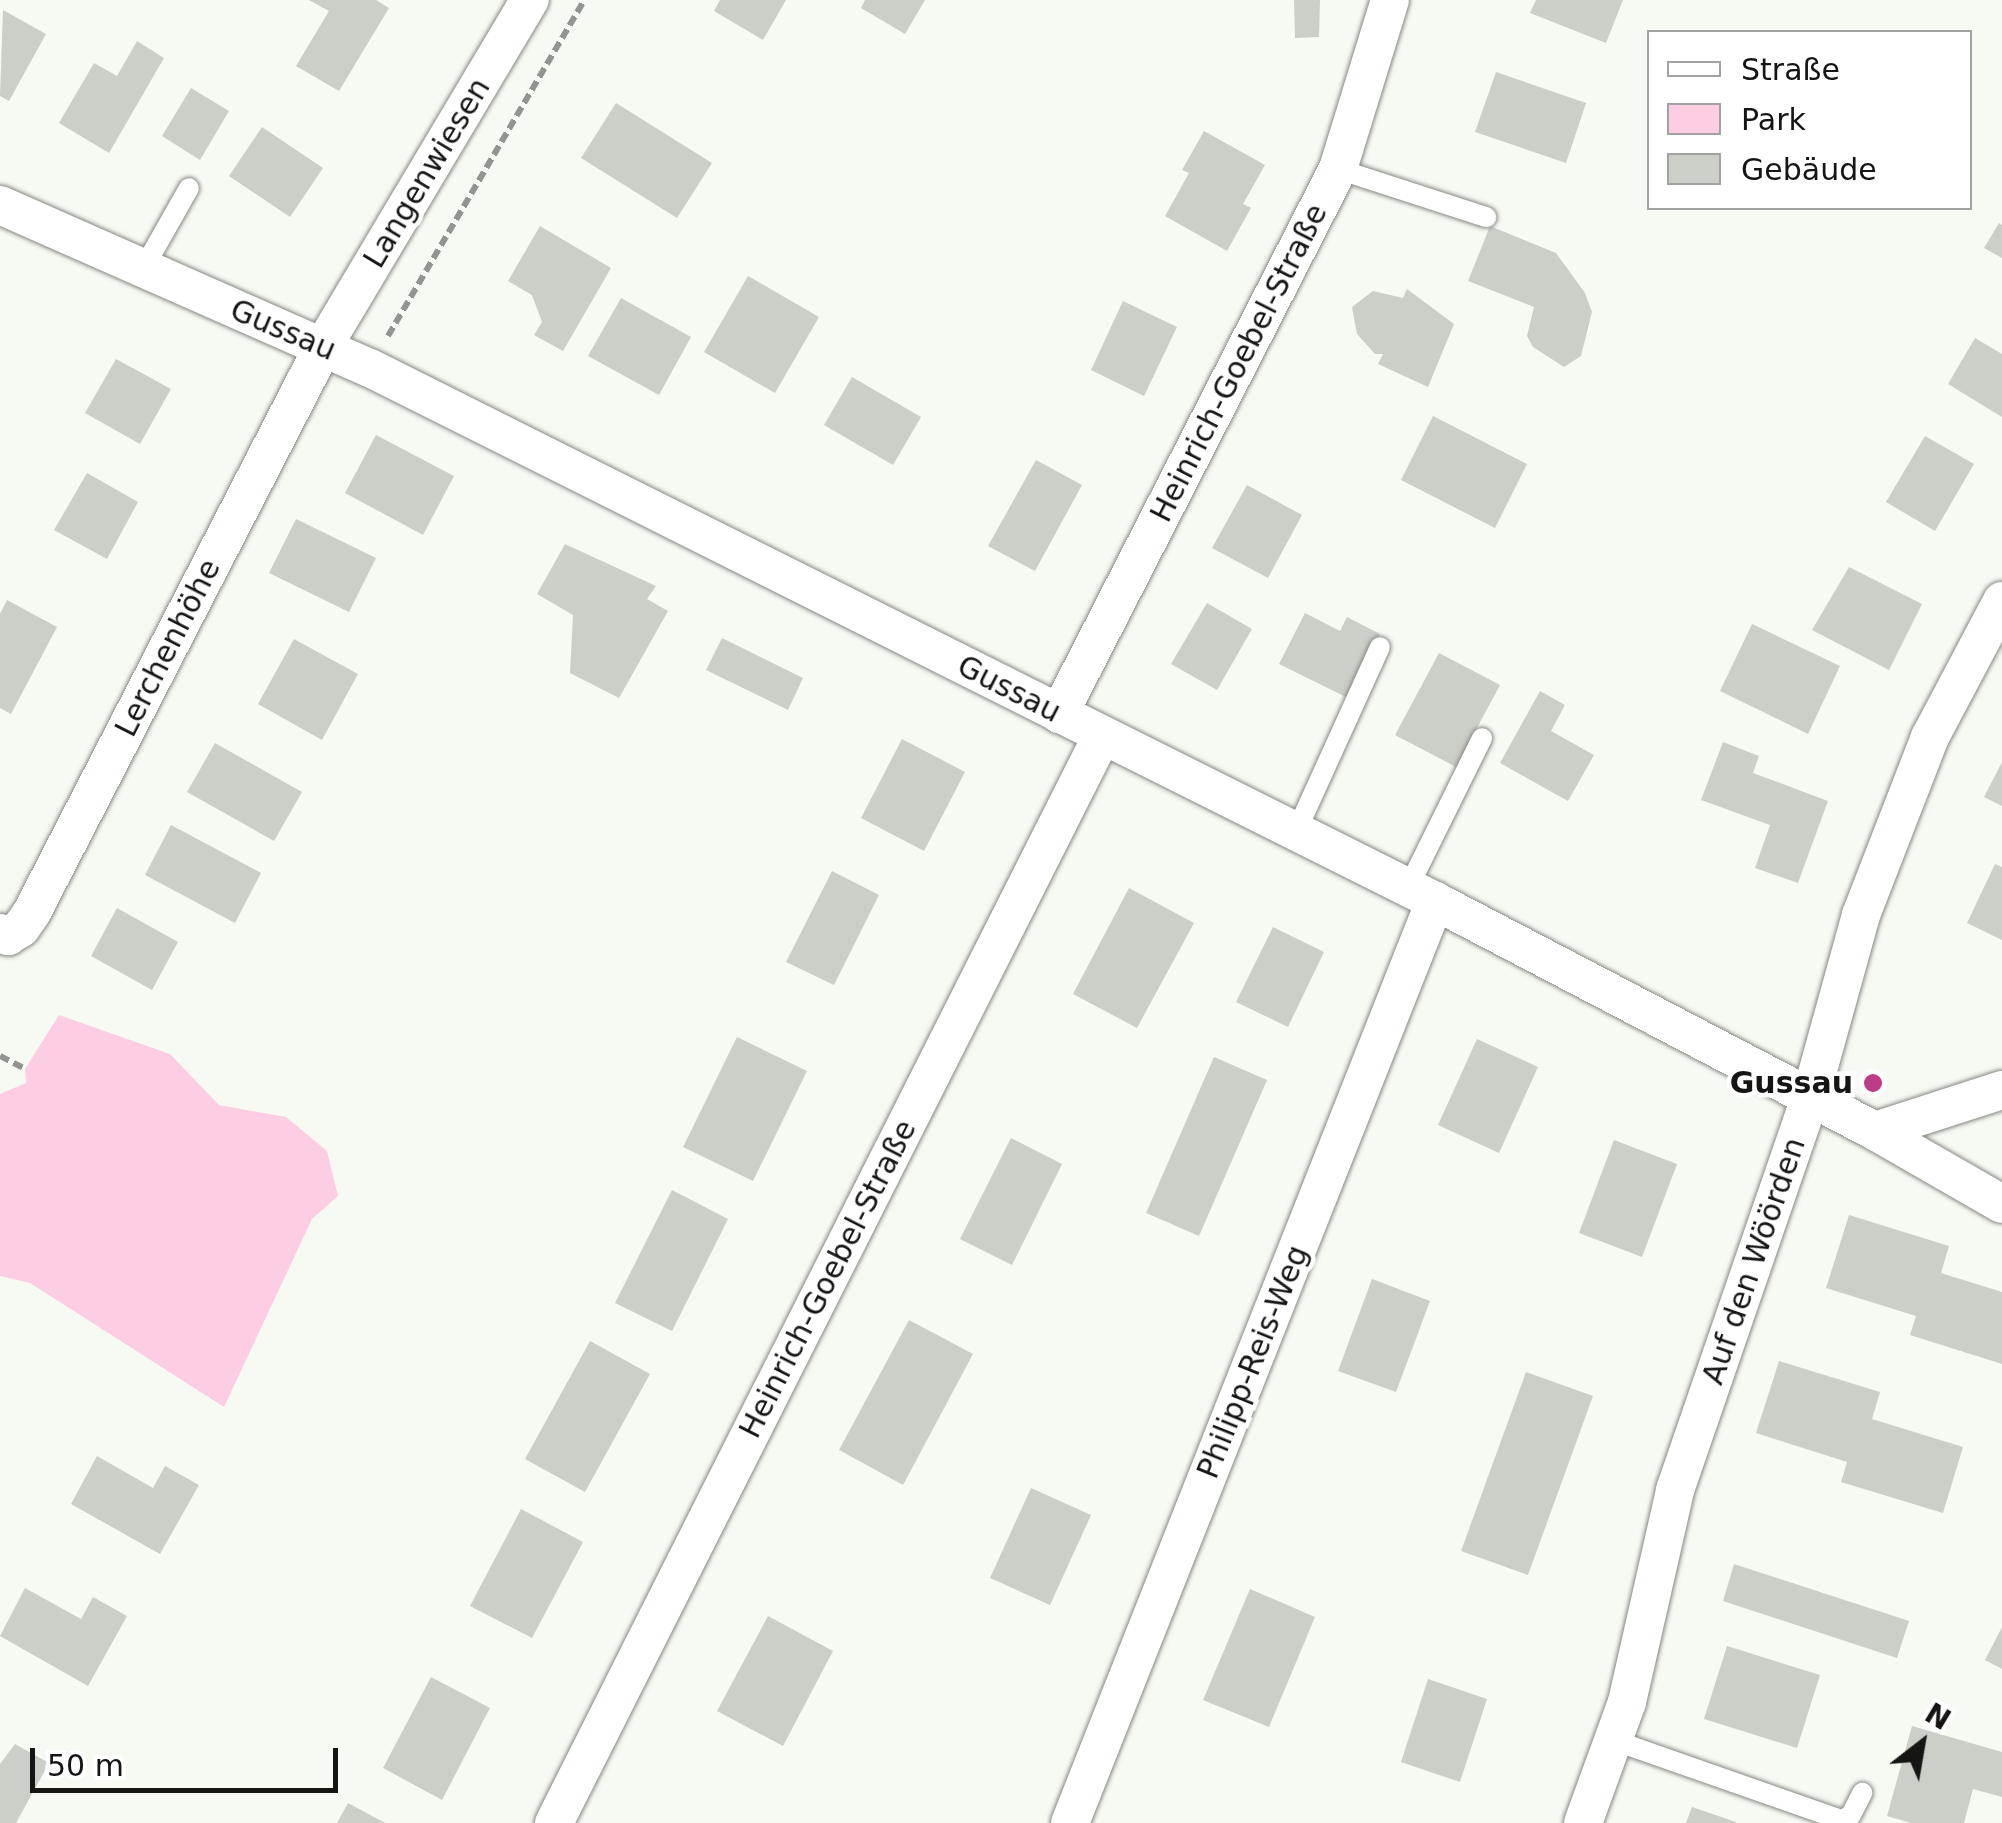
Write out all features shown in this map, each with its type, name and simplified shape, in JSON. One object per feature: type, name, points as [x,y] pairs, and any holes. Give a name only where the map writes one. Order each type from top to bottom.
[{"type":"street","name":"Langenwiesen","points":[[324,345],[530,0]]},
{"type":"street","name":"Heinrich-Goebel-Straße","points":[[1059,714],[1338,169],[1390,0]]},
{"type":"street","name":"Gussau","points":[[0,205],[142,271],[324,345],[1421,894],[1876,1131],[2002,1204]]},
{"type":"street","name":"Lerchenhöhe","points":[[0,933],[8,936],[32,912],[324,345]]},
{"type":"street","name":"Auf den Wöörden","points":[[1583,1823],[1628,1702],[1675,1490],[1810,1099],[1868,897],[1930,737],[2002,600]]},
{"type":"street","name":"Heinrich-Goebel-Straße","points":[[554,1823],[1102,736]]},
{"type":"street","name":"Philipp-Reis-Weg","points":[[1070,1823],[1421,894]]},
{"type":"street","points":[[1876,1131],[2002,1090]]},
{"type":"lane","points":[[1338,169],[1486,217]]},
{"type":"lane","points":[[142,271],[189,188]]},
{"type":"lane","points":[[1296,832],[1380,648]]},
{"type":"lane","points":[[1421,894],[1482,738]]},
{"type":"lane","points":[[1613,1740],[1842,1820],[1851,1815],[1862,1793]]},
{"type":"path","points":[[370,368],[584,0]]},
{"type":"path","points":[[0,1056],[25,1068]]},
{"type":"green space","points":[[59,1015],[170,1054],[219,1105],[286,1117],[327,1151],[338,1196],[312,1219],[224,1407],[30,1283],[0,1276],[0,1094],[26,1083],[25,1069]]},
{"type":"building","points":[[309,0],[376,0],[389,8],[339,91],[296,66],[329,11]]},
{"type":"building","points":[[720,0],[786,0],[763,40],[714,11]]},
{"type":"building","points":[[865,0],[925,0],[905,34],[861,8]]},
{"type":"building","points":[[1294,0],[1320,0],[1319,37],[1295,38]]},
{"type":"building","points":[[1536,0],[1623,0],[1606,43],[1530,13]]},
{"type":"building","points":[[3,10],[46,34],[9,101],[0,96]]},
{"type":"building","points":[[137,41],[164,58],[109,153],[59,123],[94,63],[117,76]]},
{"type":"building","points":[[1496,72],[1586,103],[1566,163],[1475,132]]},
{"type":"building","points":[[191,88],[229,111],[200,160],[162,136]]},
{"type":"building","points":[[616,103],[712,163],[677,218],[581,158]]},
{"type":"building","points":[[262,127],[323,168],[290,217],[229,176]]},
{"type":"building","points":[[1204,131],[1265,165],[1243,204],[1251,208],[1227,251],[1165,216],[1189,173],[1182,170]]},
{"type":"building","points":[[1999,223],[2002,225],[2002,258],[1984,248]]},
{"type":"building","points":[[540,226],[611,268],[563,351],[534,335],[542,322],[532,295],[508,281]]},
{"type":"building","points":[[1490,226],[1556,253],[1585,293],[1592,312],[1581,356],[1564,367],[1533,347],[1527,336],[1534,307],[1468,281]]},
{"type":"building","points":[[748,276],[819,317],[775,393],[704,352]]},
{"type":"building","points":[[1407,289],[1454,324],[1428,387],[1378,364],[1383,354],[1375,354],[1357,334],[1352,307],[1373,291],[1403,298]]},
{"type":"building","points":[[621,298],[691,337],[659,395],[588,356]]},
{"type":"building","points":[[1123,301],[1177,327],[1144,396],[1091,370]]},
{"type":"building","points":[[1975,338],[2002,354],[2002,417],[1948,384]]},
{"type":"building","points":[[116,359],[171,389],[140,444],[85,413]]},
{"type":"building","points":[[852,377],[921,417],[893,465],[824,425]]},
{"type":"building","points":[[1433,416],[1527,464],[1495,528],[1401,480]]},
{"type":"building","points":[[376,435],[454,476],[423,535],[345,493]]},
{"type":"building","points":[[1925,436],[1974,464],[1935,531],[1886,502]]},
{"type":"building","points":[[1036,460],[1082,485],[1035,571],[988,546]]},
{"type":"building","points":[[87,473],[138,502],[107,559],[54,530]]},
{"type":"building","points":[[1247,485],[1302,515],[1268,578],[1212,548]]},
{"type":"building","points":[[296,519],[376,558],[349,612],[269,573]]},
{"type":"building","points":[[565,544],[656,586],[647,599],[668,611],[619,698],[570,673],[573,615],[537,594]]},
{"type":"building","points":[[1849,567],[1922,604],[1889,670],[1812,630]]},
{"type":"building","points":[[7,600],[57,627],[11,714],[0,708],[0,614]]},
{"type":"building","points":[[1207,603],[1252,629],[1217,690],[1171,664]]},
{"type":"building","points":[[1305,613],[1340,631],[1347,617],[1380,634],[1348,698],[1279,664]]},
{"type":"building","points":[[1752,624],[1840,666],[1808,734],[1720,691]]},
{"type":"building","points":[[722,638],[803,678],[788,710],[706,670]]},
{"type":"building","points":[[294,639],[358,674],[322,740],[258,704]]},
{"type":"building","points":[[1439,653],[1500,685],[1456,767],[1395,735]]},
{"type":"building","points":[[1540,691],[1565,705],[1551,731],[1594,755],[1568,801],[1500,763]]},
{"type":"building","points":[[902,739],[965,772],[924,851],[861,818]]},
{"type":"building","points":[[1723,742],[1759,756],[1753,773],[1828,801],[1798,883],[1755,868],[1770,825],[1701,800]]},
{"type":"building","points":[[215,743],[302,792],[274,841],[187,792]]},
{"type":"building","points":[[2002,762],[2002,806],[1984,797]]},
{"type":"building","points":[[171,825],[261,873],[235,923],[145,875]]},
{"type":"building","points":[[1995,864],[2002,867],[2002,940],[1967,923]]},
{"type":"building","points":[[832,871],[879,895],[834,985],[786,962]]},
{"type":"building","points":[[1129,888],[1194,923],[1137,1028],[1073,994]]},
{"type":"building","points":[[117,908],[178,942],[152,990],[91,956]]},
{"type":"building","points":[[1273,927],[1324,952],[1288,1027],[1236,1002]]},
{"type":"building","points":[[737,1037],[807,1071],[753,1181],[683,1147]]},
{"type":"building","points":[[1477,1039],[1538,1067],[1499,1153],[1438,1125]]},
{"type":"building","points":[[1214,1057],[1267,1080],[1199,1236],[1146,1213]]},
{"type":"building","points":[[1011,1138],[1062,1164],[1012,1265],[960,1239]]},
{"type":"building","points":[[1614,1140],[1677,1164],[1642,1257],[1579,1233]]},
{"type":"building","points":[[672,1190],[728,1219],[672,1331],[615,1303]]},
{"type":"building","points":[[1849,1215],[1949,1246],[1941,1273],[2002,1292],[2002,1364],[1910,1335],[1916,1316],[1826,1288]]},
{"type":"building","points":[[1372,1279],[1430,1301],[1396,1392],[1338,1371]]},
{"type":"building","points":[[909,1320],[973,1354],[903,1485],[839,1450]]},
{"type":"building","points":[[590,1341],[650,1374],[585,1492],[525,1459]]},
{"type":"building","points":[[1779,1361],[1880,1392],[1872,1419],[1963,1447],[1943,1513],[1841,1482],[1847,1462],[1756,1433]]},
{"type":"building","points":[[1526,1372],[1593,1396],[1528,1575],[1461,1551]]},
{"type":"building","points":[[97,1456],[153,1488],[165,1466],[199,1485],[160,1554],[71,1504]]},
{"type":"building","points":[[1031,1488],[1091,1515],[1050,1605],[990,1578]]},
{"type":"building","points":[[521,1509],[583,1542],[532,1638],[470,1606]]},
{"type":"building","points":[[1734,1564],[1909,1621],[1897,1658],[1723,1601]]},
{"type":"building","points":[[25,1588],[81,1619],[93,1597],[127,1616],[88,1686],[0,1636]]},
{"type":"building","points":[[1250,1589],[1315,1617],[1269,1727],[1203,1700]]},
{"type":"building","points":[[768,1616],[833,1651],[783,1746],[717,1711]]},
{"type":"building","points":[[2002,1627],[2002,1669],[1985,1660]]},
{"type":"building","points":[[1727,1646],[1820,1675],[1797,1748],[1704,1719]]},
{"type":"building","points":[[431,1677],[490,1708],[442,1800],[383,1768]]},
{"type":"building","points":[[1428,1679],[1487,1699],[1460,1782],[1401,1762]]},
{"type":"building","points":[[1912,1726],[2002,1752],[2002,1797],[1973,1789],[1964,1823],[1911,1823],[1887,1816]]},
{"type":"building","points":[[15,1744],[49,1763],[16,1823],[0,1823],[0,1764]]},
{"type":"building","points":[[348,1803],[385,1823],[337,1823]]},
{"type":"building","points":[[1692,1807],[1736,1822],[1736,1823],[1686,1823]]},
{"type":"place","name":"Gussau","points":[[1873,1083]]}]
